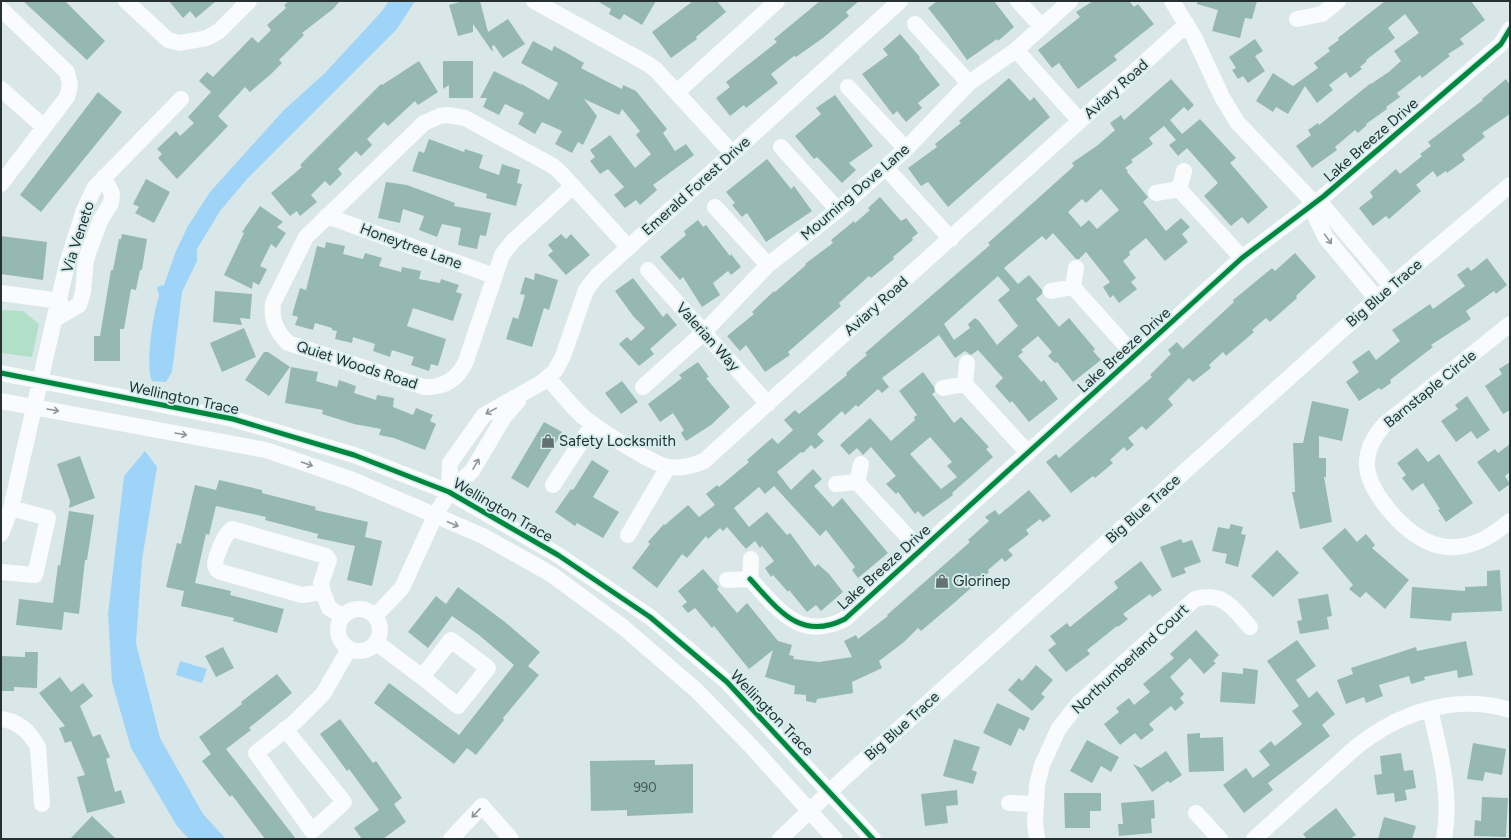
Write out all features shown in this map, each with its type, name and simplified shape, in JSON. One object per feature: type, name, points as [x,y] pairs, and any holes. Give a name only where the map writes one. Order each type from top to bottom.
[{"type":"street","points":[[126,1],[168,40],[180,43],[207,38],[218,31],[249,1]]},
{"type":"street","points":[[534,1],[648,64],[677,92],[732,153]]},
{"type":"street","points":[[677,92],[777,1]]},
{"type":"street","name":"Emerald Forest Drive","points":[[449,492],[450,463],[484,415],[548,378],[560,364],[586,290],[597,276],[900,1]]},
{"type":"street","points":[[1018,1],[1042,26]]},
{"type":"street","name":"Mourning Dove Lane","points":[[643,387],[703,333],[768,265],[838,210],[886,168],[969,83],[1016,50],[1070,1]]},
{"type":"street","points":[[1172,1],[1203,53],[1227,106],[1237,122],[1315,204],[1324,207],[1391,286]]},
{"type":"street","points":[[1297,19],[1322,14],[1338,1]]},
{"type":"street","points":[[1,9],[67,72],[70,84],[67,97],[1,184]]},
{"type":"street","points":[[915,24],[969,83]]},
{"type":"street","name":"Aviary Road","points":[[548,378],[585,418],[652,460],[668,467],[687,467],[704,461],[1187,24]]},
{"type":"street","name":"Lake Breeze Drive","points":[[750,579],[779,610],[793,621],[810,627],[828,626],[841,621],[852,614],[1242,258],[1315,204],[1501,44],[1510,29]]},
{"type":"street","points":[[1016,50],[1080,121]]},
{"type":"street","points":[[848,87],[906,149]]},
{"type":"street","points":[[1,89],[44,127]]},
{"type":"street","name":"Via Veneto","points":[[1,534],[11,508],[60,301],[67,264],[76,232],[95,188],[181,99]]},
{"type":"street","name":"Quiet Woods Road","points":[[573,186],[507,247],[494,276],[462,369],[457,376],[442,386],[424,387],[288,343],[276,329],[272,312],[273,303],[306,237],[424,123],[440,116],[448,115],[465,118],[553,166],[573,186],[628,247]]},
{"type":"street","points":[[781,147],[838,210]]},
{"type":"street","points":[[886,168],[951,239]]},
{"type":"street","points":[[1179,189],[1184,171]]},
{"type":"street","points":[[55,319],[79,304],[86,259],[100,221],[111,203],[112,194],[104,177]]},
{"type":"street","name":"Big Blue Trace","points":[[780,839],[830,792],[1391,286],[1510,184]]},
{"type":"street","points":[[1156,193],[1179,189]]},
{"type":"street","points":[[1179,189],[1242,258]]},
{"type":"street","points":[[1315,204],[1316,218],[1326,238],[1377,299]]},
{"type":"street","points":[[715,207],[768,265]]},
{"type":"street","name":"Honeytree Lane","points":[[327,216],[494,276]]},
{"type":"street","points":[[1073,287],[1076,268]]},
{"type":"street","name":"Valerian Way","points":[[648,270],[768,404]]},
{"type":"street","points":[[1073,287],[1135,356]]},
{"type":"street","points":[[1051,291],[1073,287]]},
{"type":"street","points":[[1,293],[60,301]]},
{"type":"street","name":"Barnstaple Circle","points":[[1510,324],[1385,424],[1376,434],[1370,447],[1367,468],[1371,486],[1381,502],[1407,530],[1429,543],[1455,547],[1472,545],[1488,538],[1510,521]]},
{"type":"street","points":[[967,363],[965,384],[1028,453]]},
{"type":"street","name":"Wellington Trace","points":[[1,373],[234,420],[354,455],[449,492],[558,556],[650,616],[727,682],[873,839]]},
{"type":"street","points":[[943,388],[965,384]]},
{"type":"street","name":"Emerald Forest Drive","points":[[375,616],[402,588],[435,516],[449,492],[472,471],[504,417],[526,392]]},
{"type":"street","points":[[1,401],[266,450],[353,480],[483,536],[551,574],[623,627],[696,690],[750,744],[835,839]]},
{"type":"street","points":[[553,485],[593,424]]},
{"type":"street","points":[[857,482],[861,464]]},
{"type":"street","points":[[628,536],[668,467]]},
{"type":"street","points":[[857,482],[921,551]]},
{"type":"street","points":[[836,484],[857,482]]},
{"type":"street","points":[[1,572],[35,575],[48,518],[11,508]]},
{"type":"street","points":[[323,592],[302,595],[217,570],[215,564],[225,534],[232,529],[326,556],[329,560],[321,582],[323,592],[329,608],[343,616]]},
{"type":"street","points":[[727,580],[750,579],[751,559]]},
{"type":"street","name":"Northumberland Court","points":[[1037,839],[1034,804],[1036,785],[1044,758],[1059,728],[1072,711],[1188,604],[1204,596],[1222,599],[1230,604],[1250,627]]},
{"type":"street","points":[[355,609],[363,609],[375,616],[381,629],[377,643],[361,652],[349,649],[344,645],[338,634],[338,628],[343,616],[355,609]]},
{"type":"street","points":[[377,643],[422,677]]},
{"type":"street","points":[[285,729],[344,802],[312,831],[256,753],[323,694],[349,649]]},
{"type":"street","points":[[1254,839],[1372,734],[1403,717],[1430,709],[1463,704],[1484,705],[1510,710]]},
{"type":"street","points":[[1430,709],[1446,781],[1448,801],[1444,839]]},
{"type":"street","points":[[1,719],[21,727],[34,739],[38,747],[42,804]]},
{"type":"street","points":[[1009,803],[1034,804]]},
{"type":"street","points":[[455,838],[482,806],[511,839]]},
{"type":"street","points":[[1196,813],[1220,839]]},
{"type":"green space","points":[[1,310],[23,311],[39,324],[32,357],[1,353]]},
{"type":"water","points":[[389,1],[415,1],[397,29],[247,179],[220,211],[197,249],[197,261],[182,292],[172,372],[166,382],[152,381],[149,364],[152,327],[159,296],[157,287],[164,285],[176,251],[188,226],[210,192],[284,110],[325,73],[382,11]]},
{"type":"water","points":[[145,451],[157,467],[142,560],[136,643],[160,738],[203,814],[226,839],[189,839],[177,826],[131,748],[112,682],[108,614],[124,476]]},
{"type":"water","points":[[180,661],[207,669],[202,683],[176,675]]},
{"type":"building","points":[[23,1],[65,1],[105,41],[87,60]]},
{"type":"building","points":[[169,1],[216,1],[196,18],[190,11],[183,18]]},
{"type":"building","points":[[289,1],[340,1],[333,9],[302,33],[304,35],[279,60],[282,63],[271,74],[250,92],[245,87],[218,116],[228,126],[177,179],[158,158],[162,154],[157,149],[176,131],[180,136],[194,123],[188,117],[211,92],[199,81],[207,72],[213,77],[252,37],[258,43],[271,30],[267,25],[286,8],[284,5]]},
{"type":"building","points":[[463,1],[480,1],[488,32],[508,19],[525,44],[503,58],[494,45],[492,46],[492,51],[473,24],[473,32],[458,36],[449,5]]},
{"type":"building","points":[[597,1],[656,1],[642,25],[624,14],[620,20],[609,14],[611,9]]},
{"type":"building","points":[[693,1],[717,1],[726,12],[696,37],[697,39],[671,58],[652,32]]},
{"type":"building","points":[[820,1],[859,1],[846,12],[849,16],[823,38],[796,57],[794,56],[771,74],[778,83],[746,108],[744,105],[730,116],[716,98],[730,87],[726,82],[777,42],[774,39]]},
{"type":"building","points":[[937,1],[994,1],[1014,27],[998,41],[997,39],[967,60],[928,8]]},
{"type":"building","points":[[1093,1],[1129,1],[1134,7],[1138,4],[1154,24],[1114,56],[1117,60],[1078,89],[1059,63],[1052,68],[1038,50],[1080,17],[1076,12]]},
{"type":"building","points":[[1197,1],[1257,1],[1252,19],[1245,18],[1240,38],[1212,31],[1218,10],[1197,4]]},
{"type":"building","points":[[1385,1],[1471,1],[1485,20],[1460,39],[1464,44],[1448,54],[1450,56],[1422,78],[1420,75],[1397,93],[1400,97],[1386,107],[1387,109],[1366,124],[1367,125],[1358,133],[1355,130],[1335,147],[1337,150],[1312,168],[1296,146],[1311,135],[1308,130],[1318,123],[1319,125],[1401,61],[1394,51],[1419,33],[1405,14],[1388,28],[1395,38],[1366,60],[1367,61],[1360,67],[1362,69],[1350,78],[1346,72],[1329,85],[1333,90],[1317,103],[1305,86],[1288,114],[1276,107],[1273,112],[1256,101],[1273,73],[1293,86],[1318,68],[1314,63],[1330,51],[1328,48],[1339,40],[1338,38]]},
{"type":"building","points":[[900,34],[920,57],[919,58],[940,85],[918,103],[922,108],[906,122],[897,111],[893,115],[862,74],[888,55],[883,49]]},
{"type":"building","points":[[1255,39],[1263,51],[1255,56],[1265,71],[1248,83],[1243,76],[1238,79],[1232,70],[1236,68],[1229,57]]},
{"type":"building","points":[[533,41],[552,51],[554,46],[584,63],[581,68],[622,89],[623,85],[636,91],[667,129],[663,133],[675,151],[686,144],[694,155],[653,185],[657,190],[640,205],[636,200],[625,208],[614,195],[624,187],[608,169],[600,174],[590,161],[595,157],[590,150],[610,135],[635,168],[651,154],[636,135],[640,131],[622,109],[619,115],[584,99],[597,116],[583,145],[578,142],[572,153],[555,144],[562,131],[542,122],[535,134],[518,124],[524,113],[505,104],[499,115],[483,107],[487,98],[480,98],[494,71],[522,85],[520,83],[549,100],[558,83],[521,63]]},
{"type":"building","points":[[419,61],[438,92],[418,105],[415,101],[388,126],[384,122],[367,139],[372,145],[361,156],[356,151],[338,169],[342,174],[330,186],[325,181],[311,195],[317,202],[300,216],[297,211],[290,216],[271,193],[302,167],[300,165],[381,84],[382,85]]},
{"type":"building","points":[[443,61],[473,61],[473,98],[449,98],[449,85],[443,89]]},
{"type":"building","points":[[1009,78],[1030,101],[1034,97],[1050,117],[948,207],[928,182],[921,186],[908,168],[937,147],[935,144],[961,123],[959,121]]},
{"type":"building","points":[[1171,79],[1194,105],[1188,111],[1184,107],[1170,120],[1182,134],[1200,119],[1236,158],[1230,163],[1268,207],[1248,224],[1242,217],[1231,226],[1204,196],[1218,183],[1187,148],[1178,156],[1169,145],[1176,140],[1164,126],[1149,138],[1153,144],[1131,160],[1133,162],[1125,168],[1148,197],[1143,202],[1166,231],[1181,218],[1190,227],[1182,234],[1188,242],[1165,261],[1146,238],[1129,252],[1130,255],[1123,261],[1136,278],[1131,282],[1137,289],[1119,303],[1113,295],[1110,298],[1103,287],[1110,282],[1086,252],[1079,259],[1076,259],[1053,233],[1046,240],[1042,236],[1004,268],[1018,284],[1029,275],[1042,290],[1042,294],[1036,299],[1059,327],[1069,318],[1095,349],[1093,351],[1101,360],[1073,382],[1057,362],[1055,363],[1048,356],[1052,352],[1038,336],[1021,350],[1023,352],[1018,356],[1041,382],[1044,380],[1058,399],[1029,422],[1012,401],[1010,403],[995,386],[1003,378],[978,350],[971,355],[965,351],[955,358],[939,335],[882,378],[889,387],[882,393],[878,389],[858,407],[856,405],[845,415],[842,411],[817,434],[824,441],[815,449],[811,445],[803,453],[801,452],[777,472],[791,490],[813,469],[822,479],[814,486],[833,507],[842,498],[888,553],[858,578],[852,570],[855,567],[826,530],[820,536],[774,486],[765,494],[759,487],[734,508],[749,527],[767,512],[787,535],[790,533],[815,567],[818,564],[829,574],[843,592],[821,611],[816,605],[807,612],[789,590],[788,592],[773,575],[771,577],[765,568],[774,561],[762,546],[760,548],[755,541],[746,549],[727,527],[723,531],[720,528],[708,539],[706,536],[687,558],[682,554],[657,588],[632,568],[650,544],[648,542],[664,524],[665,525],[688,505],[699,517],[715,505],[706,494],[717,485],[719,487],[749,462],[747,460],[772,438],[778,444],[793,430],[784,420],[795,410],[799,414],[847,375],[846,373],[867,355],[865,353],[990,245],[988,243],[1074,166],[1072,163],[1098,145],[1115,130],[1110,123],[1121,115],[1124,120]],"holes":[[[1101,189],[1119,210],[1097,229],[1089,220],[1081,227],[1068,212],[1082,199],[1086,203]],[[998,276],[1010,290],[998,300],[1018,326],[997,345],[979,321],[975,318],[968,324],[970,328],[954,340],[944,324]]]},
{"type":"building","points":[[1506,79],[1510,85],[1510,114],[1482,133],[1485,137],[1462,155],[1465,160],[1447,173],[1446,171],[1437,177],[1433,171],[1416,185],[1421,191],[1389,219],[1386,216],[1373,226],[1359,208],[1373,197],[1370,192],[1396,169],[1400,174],[1422,156],[1420,154],[1431,146],[1428,142],[1483,100],[1482,99]]},
{"type":"building","points":[[98,92],[122,112],[41,212],[20,195]]},
{"type":"building","points":[[835,95],[873,146],[849,163],[856,170],[842,183],[817,157],[814,159],[795,136],[821,114],[816,108]]},
{"type":"building","points":[[429,139],[464,152],[465,149],[483,155],[479,168],[499,175],[502,164],[520,170],[517,183],[522,184],[516,206],[486,198],[487,194],[412,171],[419,151],[424,153]]},
{"type":"building","points":[[767,159],[791,189],[794,186],[812,211],[766,242],[747,213],[742,217],[732,205],[735,203],[726,192]]},
{"type":"building","points":[[146,179],[170,192],[154,223],[135,213],[139,207],[133,204]]},
{"type":"building","points":[[386,182],[407,185],[455,203],[454,206],[491,213],[486,236],[480,235],[477,249],[458,245],[461,228],[442,224],[437,237],[419,230],[424,216],[403,209],[400,223],[378,218]]},
{"type":"building","points":[[880,197],[901,221],[906,218],[918,233],[912,238],[913,240],[893,257],[894,259],[871,278],[869,276],[839,303],[841,306],[788,352],[790,355],[765,372],[746,345],[740,351],[727,336],[754,314],[752,312],[774,291],[775,292],[806,265],[805,264],[833,243],[831,240],[870,210],[868,208]]},
{"type":"building","points":[[260,206],[283,222],[277,227],[286,233],[276,248],[271,244],[260,266],[267,269],[259,285],[253,282],[252,289],[224,275],[244,233],[242,232]]},
{"type":"building","points":[[698,220],[703,227],[706,225],[730,256],[731,254],[741,267],[731,275],[728,271],[713,283],[720,295],[702,307],[683,277],[680,280],[660,257],[686,235],[684,231]]},
{"type":"building","points":[[122,234],[147,239],[142,270],[140,270],[136,290],[131,289],[124,329],[120,329],[120,361],[94,361],[94,336],[100,336],[111,270],[113,270],[119,239],[121,239]]},
{"type":"building","points":[[561,234],[566,239],[571,234],[590,255],[566,275],[548,255],[553,251],[548,245]]},
{"type":"building","points":[[1,236],[47,242],[43,280],[1,274]]},
{"type":"building","points":[[326,242],[345,246],[343,254],[363,259],[365,253],[382,258],[379,266],[401,272],[402,267],[421,271],[419,279],[440,283],[441,279],[459,285],[456,292],[462,294],[453,321],[413,308],[407,326],[446,339],[438,366],[431,364],[429,371],[411,365],[414,357],[392,350],[390,357],[373,351],[375,344],[353,337],[352,343],[335,339],[337,331],[315,323],[313,330],[295,325],[298,317],[292,315],[300,288],[306,290],[317,246],[325,248]]},
{"type":"building","points":[[1295,253],[1316,277],[1296,296],[1297,298],[1270,322],[1266,318],[1252,330],[1254,332],[1226,356],[1223,352],[1209,365],[1211,368],[1193,382],[1189,378],[1168,399],[1173,405],[1146,430],[1142,426],[1128,438],[1134,445],[1127,451],[1124,447],[1110,460],[1113,463],[1095,478],[1093,476],[1071,493],[1046,462],[1056,454],[1059,458],[1152,377],[1150,375],[1171,354],[1168,350],[1177,342],[1183,349],[1234,302],[1233,300],[1272,268],[1275,271]]},
{"type":"building","points":[[1487,258],[1507,285],[1496,294],[1494,291],[1466,311],[1471,319],[1431,345],[1433,347],[1390,380],[1391,383],[1381,390],[1379,388],[1359,401],[1346,382],[1359,372],[1352,362],[1369,350],[1376,360],[1400,341],[1392,330],[1430,304],[1433,309],[1465,286],[1457,275],[1468,267],[1471,271]]},
{"type":"building","points":[[535,273],[558,280],[549,310],[544,308],[532,347],[506,339],[513,317],[518,319],[525,295],[520,294],[525,277],[534,280]]},
{"type":"building","points":[[633,278],[663,317],[667,313],[677,325],[650,349],[654,354],[639,366],[619,344],[627,337],[631,341],[645,328],[633,316],[615,291]]},
{"type":"building","points":[[215,291],[252,294],[250,319],[240,318],[242,325],[213,322]]},
{"type":"building","points":[[244,328],[256,357],[222,372],[210,343]]},
{"type":"building","points":[[264,352],[268,352],[290,367],[269,396],[245,380]]},
{"type":"building","points":[[698,362],[709,377],[706,378],[730,407],[711,425],[686,441],[681,433],[684,430],[673,413],[660,422],[648,404],[682,378],[679,375]]},
{"type":"building","points":[[1510,362],[1510,410],[1503,414],[1485,386],[1502,374],[1499,369]]},
{"type":"building","points":[[291,367],[318,372],[316,381],[337,387],[339,380],[356,386],[354,393],[376,400],[377,395],[394,398],[393,407],[413,415],[416,408],[433,415],[430,421],[436,424],[425,450],[394,438],[379,435],[381,429],[354,424],[322,414],[323,410],[285,403]]},
{"type":"building","points":[[923,372],[934,387],[935,392],[932,394],[954,423],[961,417],[989,447],[986,449],[993,457],[952,493],[953,495],[923,517],[918,511],[915,514],[898,492],[896,494],[886,484],[896,476],[871,447],[863,455],[857,448],[849,455],[840,445],[870,418],[891,441],[915,420],[914,417],[917,415],[899,391]],"holes":[[[930,437],[952,462],[947,466],[957,477],[941,489],[910,454]]]},
{"type":"building","points":[[622,381],[638,402],[621,414],[605,393]]},
{"type":"building","points":[[1467,396],[1490,430],[1477,439],[1471,431],[1456,442],[1441,421],[1458,409],[1455,405]]},
{"type":"building","points":[[1312,401],[1349,409],[1342,441],[1319,436],[1319,458],[1326,458],[1326,477],[1324,477],[1332,522],[1300,529],[1292,492],[1295,492],[1293,443],[1303,443]]},
{"type":"building","points":[[544,422],[562,432],[528,488],[511,478]]},
{"type":"building","points":[[1510,444],[1510,472],[1505,476],[1510,484],[1499,492],[1477,462],[1495,449],[1498,453]]},
{"type":"building","points":[[1417,448],[1428,462],[1439,454],[1473,503],[1446,522],[1438,510],[1440,509],[1423,483],[1412,491],[1402,478],[1406,475],[1397,463]]},
{"type":"building","points":[[80,456],[95,498],[69,508],[70,501],[57,464]]},
{"type":"building","points":[[592,460],[609,471],[593,497],[619,512],[603,538],[577,523],[575,526],[555,512],[571,489],[573,490]]},
{"type":"building","points":[[219,480],[262,490],[262,493],[316,507],[315,510],[368,522],[365,537],[382,541],[372,586],[347,580],[355,546],[317,538],[318,534],[265,520],[266,517],[216,506],[209,535],[206,534],[195,583],[231,591],[230,595],[284,609],[277,633],[233,621],[234,618],[181,606],[184,591],[166,587],[177,543],[181,544],[195,485],[216,490]]},
{"type":"building","points":[[1029,490],[1051,516],[1043,522],[1040,519],[1026,530],[1029,534],[1008,550],[1013,555],[1005,562],[1002,558],[988,570],[989,572],[921,631],[918,628],[904,642],[879,661],[882,668],[852,682],[853,693],[817,699],[816,703],[806,701],[806,695],[794,694],[795,686],[765,677],[773,650],[749,669],[714,626],[712,628],[695,608],[688,613],[682,606],[687,602],[678,591],[703,569],[719,587],[717,589],[737,613],[747,603],[778,641],[792,645],[789,655],[794,656],[793,659],[819,662],[852,657],[844,641],[856,635],[858,639],[888,616],[887,615],[970,542],[968,540],[989,521],[985,517],[995,510],[999,515]]},
{"type":"building","points":[[69,511],[94,515],[87,560],[85,560],[79,614],[64,612],[62,630],[16,625],[19,599],[53,603],[58,565],[60,566]]},
{"type":"building","points":[[1231,524],[1243,527],[1241,534],[1246,535],[1238,567],[1225,563],[1227,554],[1212,551],[1218,527],[1229,529]]},
{"type":"building","points":[[1345,528],[1357,542],[1366,534],[1375,545],[1372,548],[1409,580],[1385,609],[1366,592],[1360,598],[1349,589],[1353,585],[1322,548]]},
{"type":"building","points":[[1181,539],[1183,543],[1192,540],[1201,562],[1184,568],[1186,573],[1172,578],[1160,547]]},
{"type":"building","points":[[1277,550],[1299,573],[1273,597],[1251,576]]},
{"type":"building","points":[[1141,561],[1162,590],[1152,597],[1150,594],[1123,614],[1128,619],[1087,650],[1090,654],[1066,672],[1048,650],[1056,644],[1050,636],[1067,623],[1070,627],[1118,588],[1114,582]]},
{"type":"building","points":[[1500,570],[1502,611],[1452,613],[1451,621],[1410,618],[1412,587],[1465,591],[1465,587],[1487,586],[1487,571]]},
{"type":"building","points":[[458,587],[505,622],[540,652],[528,666],[539,675],[503,718],[504,720],[476,755],[467,748],[454,764],[374,703],[389,683],[459,735],[514,665],[479,635],[452,616],[428,648],[408,632],[436,596],[446,604]]},
{"type":"building","points":[[1328,594],[1332,616],[1327,617],[1329,629],[1300,634],[1297,621],[1302,620],[1298,599]]},
{"type":"building","points":[[1196,630],[1219,655],[1213,661],[1216,663],[1204,674],[1190,658],[1170,677],[1184,694],[1180,698],[1184,703],[1175,711],[1171,706],[1149,724],[1154,730],[1141,740],[1135,733],[1120,745],[1104,724],[1119,712],[1116,708],[1129,698],[1134,705],[1150,692],[1143,684],[1174,658],[1170,654]]},
{"type":"building","points":[[1297,640],[1316,666],[1296,680],[1309,698],[1317,691],[1335,714],[1322,725],[1330,736],[1268,783],[1273,790],[1244,813],[1223,785],[1246,768],[1253,778],[1270,765],[1259,751],[1271,741],[1275,746],[1302,724],[1292,711],[1299,706],[1267,661]]},
{"type":"building","points":[[1466,641],[1473,675],[1458,678],[1457,670],[1424,677],[1425,680],[1411,684],[1409,676],[1379,685],[1383,696],[1366,703],[1364,697],[1346,704],[1337,680],[1353,674],[1351,668],[1416,647],[1417,651]]},
{"type":"building","points":[[223,647],[234,668],[216,677],[205,656]]},
{"type":"building","points":[[25,652],[38,652],[37,688],[14,687],[14,691],[1,691],[1,656],[25,657]]},
{"type":"building","points":[[1036,665],[1053,680],[1041,694],[1045,697],[1032,711],[1008,690],[1019,678],[1022,681]]},
{"type":"building","points":[[1243,668],[1258,670],[1255,704],[1220,702],[1222,672],[1243,674]]},
{"type":"building","points":[[277,674],[292,693],[249,728],[251,730],[226,749],[296,839],[265,839],[232,795],[230,797],[202,761],[211,754],[199,737],[242,704],[241,702]]},
{"type":"building","points":[[60,677],[71,692],[83,683],[93,696],[80,706],[93,737],[100,734],[110,757],[106,759],[115,792],[121,790],[125,803],[87,813],[77,777],[85,775],[71,741],[65,743],[59,728],[65,726],[39,693]]},
{"type":"building","points":[[997,703],[1030,718],[1024,731],[1019,728],[1011,746],[983,733]]},
{"type":"building","points":[[340,719],[373,763],[376,761],[402,798],[394,804],[406,822],[383,839],[362,839],[354,828],[379,810],[349,769],[347,771],[320,734]]},
{"type":"building","points":[[1200,733],[1200,738],[1223,737],[1224,771],[1189,772],[1187,734]]},
{"type":"building","points":[[954,739],[980,747],[972,770],[977,772],[973,784],[943,776]]},
{"type":"building","points":[[1087,740],[1119,757],[1111,772],[1101,766],[1092,783],[1070,771]]},
{"type":"building","points":[[1473,743],[1506,749],[1502,775],[1485,772],[1483,781],[1467,779]]},
{"type":"building","points":[[1166,751],[1182,775],[1170,783],[1168,781],[1152,792],[1133,764],[1141,768]]},
{"type":"building","points":[[1401,753],[1404,771],[1413,770],[1416,788],[1405,790],[1407,800],[1395,802],[1394,793],[1377,795],[1374,775],[1382,774],[1380,756]]},
{"type":"building","points":[[655,760],[655,765],[693,764],[693,813],[627,816],[627,810],[591,811],[590,761]]},
{"type":"building","points":[[957,790],[958,805],[946,806],[948,823],[925,826],[921,794]]},
{"type":"building","points":[[1064,793],[1101,793],[1101,811],[1090,811],[1090,828],[1065,828]]},
{"type":"building","points":[[1482,797],[1508,798],[1506,837],[1474,836],[1475,820],[1481,821]]},
{"type":"building","points":[[1154,800],[1155,818],[1151,819],[1152,833],[1119,836],[1118,824],[1123,824],[1121,803]]},
{"type":"building","points":[[1336,808],[1356,835],[1350,839],[1307,839],[1303,834]]},
{"type":"building","points":[[92,816],[116,839],[70,839]]},
{"type":"building","points":[[1384,817],[1416,826],[1412,839],[1378,839]]},
{"type":"cycle path","points":[[750,579],[780,611],[791,619],[815,627],[829,625],[845,619],[1242,258],[1324,196],[1501,44],[1510,29]]},
{"type":"cycle path","points":[[1,373],[233,419],[354,455],[449,492],[558,555],[650,617],[727,682],[873,839]]},
{"type":"place","name":"Safety Locksmith","points":[[548,441]]},
{"type":"place","name":"Glorinep","points":[[942,581]]}]
